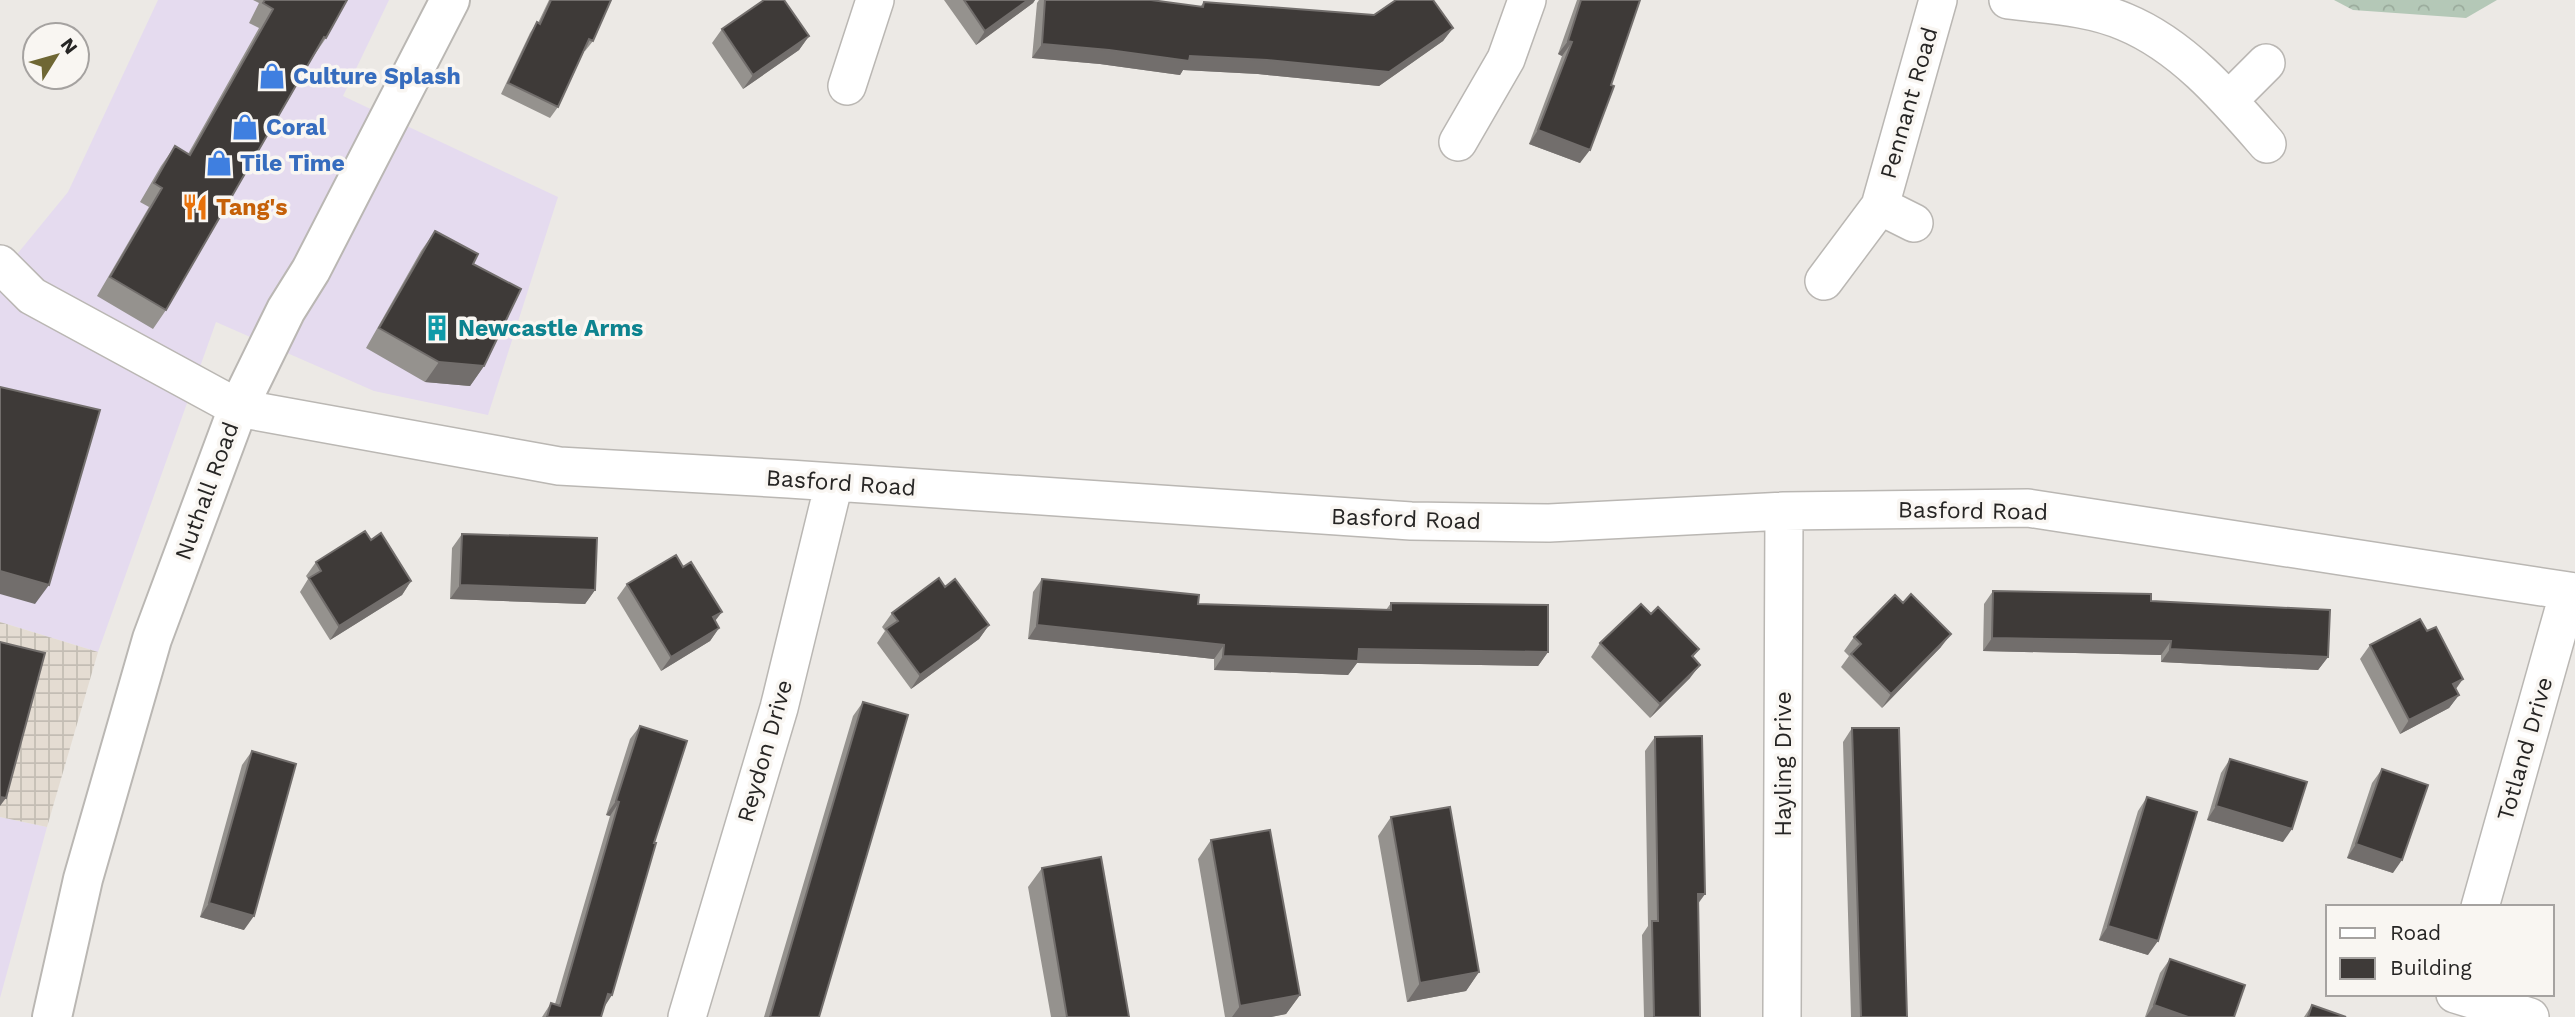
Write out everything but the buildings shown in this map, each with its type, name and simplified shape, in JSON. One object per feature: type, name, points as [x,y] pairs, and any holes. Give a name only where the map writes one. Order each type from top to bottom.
[{"type":"highway","name":"Nuthall Road","points":[[52,1017],[83,879],[152,639],[238,408],[286,310],[311,270],[450,0]]},
{"type":"street","points":[[847,86],[875,0]]},
{"type":"street","points":[[1458,142],[1506,59],[1527,0]]},
{"type":"street","name":"Pennant Road","points":[[1824,281],[1880,206],[1938,0]]},
{"type":"street","points":[[2008,0],[2079,8],[2124,22],[2168,46],[2229,100],[2267,144]]},
{"type":"street","points":[[2229,100],[2266,63]]},
{"type":"street","name":"Pennant Road","points":[[1880,206],[1914,223]]},
{"type":"street","name":"Basford Road","points":[[0,264],[32,296],[238,408],[559,466],[1412,521],[1549,523],[1784,511],[2028,508],[2572,592]]},
{"type":"street","name":"Reydon Drive","points":[[687,1017],[779,708],[834,483]]},
{"type":"street","name":"Hayling Drive","points":[[1782,1017],[1784,511]]},
{"type":"street","name":"Totland Drive","points":[[2481,905],[2572,592]]},
{"type":"street","points":[[2449,1017],[2454,996]]},
{"type":"street","points":[[2462,996],[2530,1017]]},
{"type":"shaded area","points":[[158,0],[389,0],[343,96],[558,197],[488,415],[374,391],[216,322],[98,652],[0,622],[0,275],[68,192]]},
{"type":"shaded area","points":[[0,622],[98,652],[47,827],[0,817]]},
{"type":"shaded area","points":[[0,817],[47,827],[0,998]]},
{"type":"green space","points":[[2334,0],[2497,0],[2466,18],[2353,10]]},
{"type":"place","name":"Culture Splash","points":[[272,76]]},
{"type":"place","name":"Coral","points":[[245,127]]},
{"type":"place","name":"Tile Time","points":[[219,163]]},
{"type":"place","name":"Tang's","points":[[195,207]]},
{"type":"place","name":"Newcastle Arms","points":[[437,328]]}]
